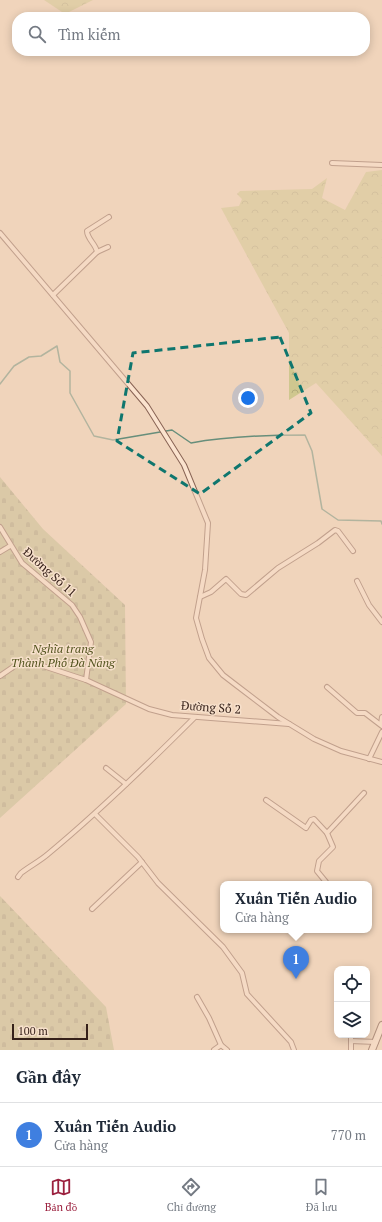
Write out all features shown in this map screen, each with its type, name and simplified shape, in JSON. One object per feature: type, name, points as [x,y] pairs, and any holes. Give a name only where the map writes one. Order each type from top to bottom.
[{"type":"main road","points":[[372,1050],[382,1025]]},
{"type":"street","points":[[332,163],[382,165]]},
{"type":"street","points":[[97,252],[94,243],[87,235],[87,231],[108,217]]},
{"type":"street","points":[[0,233],[147,406],[184,465],[208,523],[204,570],[196,618],[209,658],[223,675],[314,740],[382,762]]},
{"type":"street","points":[[53,295],[97,252],[108,247]]},
{"type":"street","name":"Đường Số 11","points":[[0,527],[10,546],[22,563],[72,605],[80,617],[91,642],[86,680]]},
{"type":"street","points":[[200,597],[211,592],[226,579],[241,594],[246,595],[278,568],[318,544],[335,530],[338,531],[353,552]]},
{"type":"street","points":[[0,552],[10,546]]},
{"type":"street","points":[[356,581],[369,605],[382,622]]},
{"type":"street","name":"Đường Số 2","points":[[0,676],[19,664],[26,662],[50,667],[86,680],[148,708],[194,718],[207,717],[290,724]]},
{"type":"street","points":[[327,687],[357,713],[366,713],[382,725]]},
{"type":"street","points":[[382,717],[382,725]]},
{"type":"street","points":[[18,877],[95,814],[126,784],[137,776],[194,718]]},
{"type":"street","points":[[369,759],[382,732]]},
{"type":"street","points":[[106,768],[126,784]]},
{"type":"street","points":[[327,833],[364,794]]},
{"type":"street","points":[[266,800],[306,828],[311,820],[314,820],[327,833],[333,847],[319,861],[317,872],[325,881]]},
{"type":"street","points":[[95,814],[142,862],[158,883],[223,947],[242,973],[247,994],[291,1042],[294,1050]]},
{"type":"street","points":[[92,909],[142,862]]},
{"type":"street","points":[[196,996],[209,1018],[221,1045],[226,1050]]},
{"type":"street","points":[[351,1050],[351,1041],[376,1042]]},
{"type":"street","points":[[214,1050],[221,1045]]},
{"type":"highlighted area","points":[[280,337],[311,413],[200,494],[117,441],[133,353]]},
{"type":"green space","points":[[44,0],[93,0],[69,12],[62,12]]},
{"type":"green space","points":[[382,170],[382,456],[316,383],[289,400],[289,333],[221,208],[239,206],[242,199],[237,194],[240,191],[312,189],[327,178],[322,198],[345,210],[366,172]]},
{"type":"green space","name":"Nghĩa trang Thành Phố Đà Nẵng","points":[[0,477],[43,529],[125,605],[126,704],[0,818]]},
{"type":"green space","points":[[0,896],[106,1007],[114,1050],[0,1050]]},
{"type":"waterway","points":[[0,384],[14,366],[29,357],[41,356],[57,346],[60,362],[70,371],[70,393],[94,436],[113,440],[172,430],[191,443],[248,436],[305,435],[312,451],[322,509],[338,520],[381,521],[382,524]]},
{"type":"place","name":"Xuân Tiến Audio","points":[[296,979]]}]
